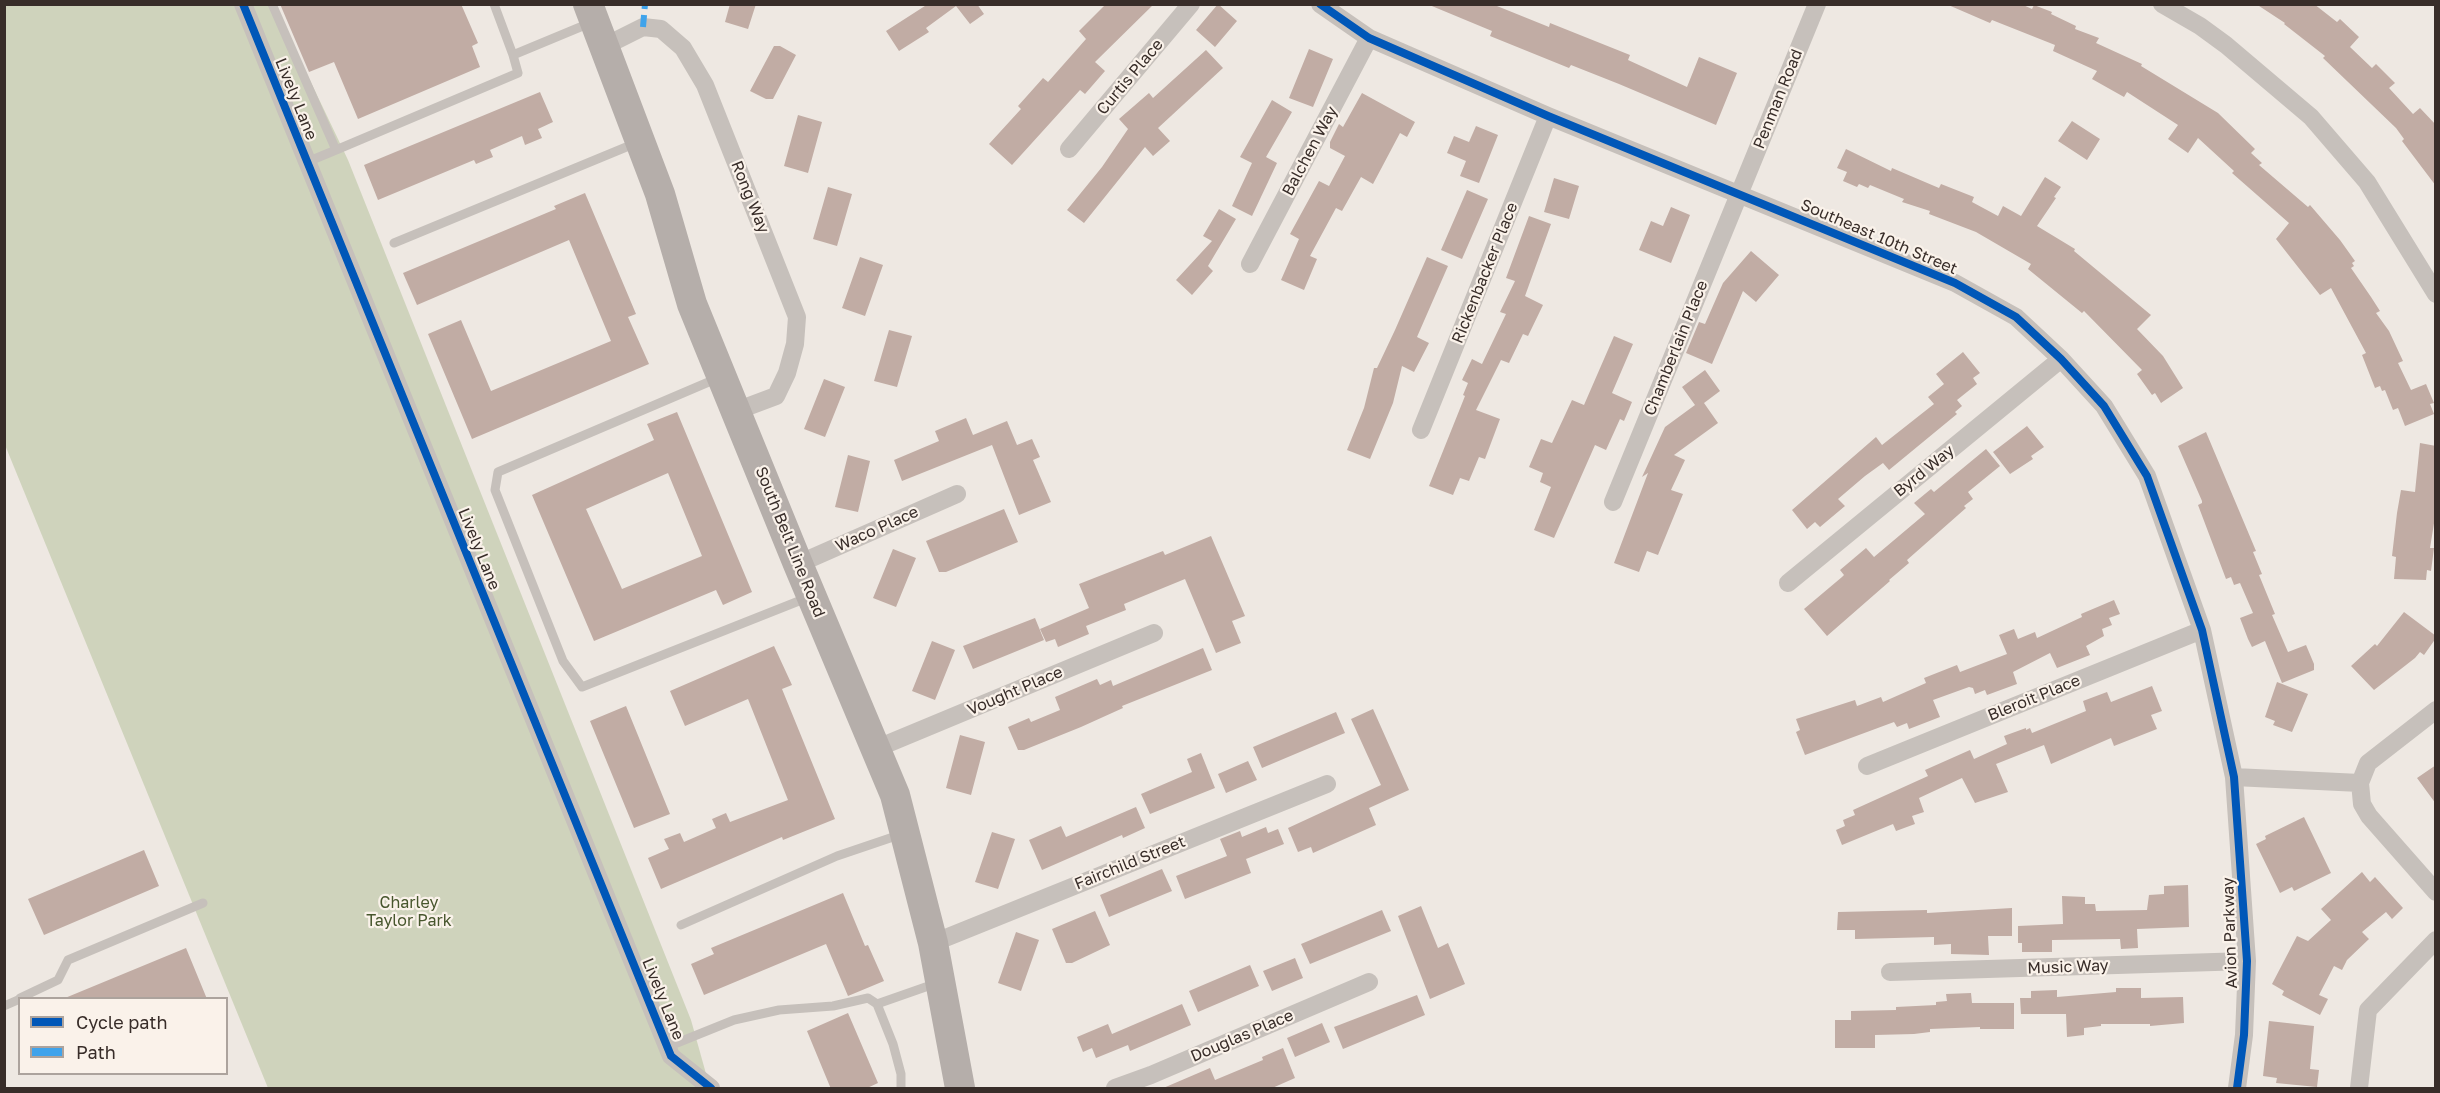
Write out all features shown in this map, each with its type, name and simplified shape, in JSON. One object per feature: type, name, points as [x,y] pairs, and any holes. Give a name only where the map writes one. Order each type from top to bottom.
[{"type":"main road","name":"South Belt Line Road","points":[[595,24],[660,194],[692,304],[895,795],[933,943],[960,1089]]},
{"type":"street","name":"Lively Lane","points":[[243,4],[667,1047],[671,1056],[711,1089]]},
{"type":"street","name":"Curtis Place","points":[[1070,149],[1191,4]]},
{"type":"street","name":"Southeast 10th Street","points":[[1320,4],[1369,38],[1548,116],[1954,283],[2016,317],[2061,359],[2104,406],[2147,476],[2202,630],[2234,777]]},
{"type":"street","name":"Penman Road","points":[[1739,194],[1817,4]]},
{"type":"street","points":[[2162,4],[2200,26],[2226,45],[2312,117],[2367,182],[2436,294]]},
{"type":"street","name":"Rong Way","points":[[595,24],[661,29],[683,48],[705,85],[798,317],[788,374],[776,396],[736,411]]},
{"type":"street","name":"Balchen Way","points":[[1250,264],[1369,38]]},
{"type":"street","name":"Rickenbacker Place","points":[[1421,430],[1548,116]]},
{"type":"street","name":"Chamberlain Place","points":[[1613,502],[1739,194]]},
{"type":"street","name":"Byrd Way","points":[[1788,583],[2061,359]]},
{"type":"street","name":"Waco Place","points":[[798,564],[957,494]]},
{"type":"street","name":"Bleroit Place","points":[[1867,766],[2202,630]]},
{"type":"street","name":"Vought Place","points":[[875,749],[1154,633]]},
{"type":"street","points":[[2436,710],[2368,763],[2360,783],[2362,804],[2369,816],[2436,892]]},
{"type":"street","points":[[2234,777],[2360,783]]},
{"type":"street","name":"Avion Parkway","points":[[2234,777],[2247,961],[2244,1035],[2237,1089]]},
{"type":"street","name":"Fairchild Street","points":[[933,943],[1327,784]]},
{"type":"street","points":[[2359,1089],[2368,1010],[2436,940]]},
{"type":"street","name":"Music Way","points":[[1890,972],[2247,961]]},
{"type":"street","name":"Douglas Place","points":[[1114,1089],[1369,982]]},
{"type":"lane","points":[[272,4],[336,150]]},
{"type":"lane","points":[[307,162],[519,73],[494,4]]},
{"type":"lane","points":[[513,55],[595,24]]},
{"type":"lane","points":[[394,243],[640,142]]},
{"type":"lane","points":[[723,377],[498,472],[495,490],[503,512],[563,661],[582,687],[811,596]]},
{"type":"lane","points":[[681,925],[837,856],[905,833]]},
{"type":"lane","points":[[24,997],[58,980],[68,960],[203,903]]},
{"type":"lane","points":[[877,1004],[940,982]]},
{"type":"lane","points":[[667,1047],[734,1020],[768,1012],[833,1006],[868,998],[877,1004],[893,1044],[901,1074],[901,1089]]},
{"type":"lane","points":[[4,1006],[18,1000]]},
{"type":"green space","name":"Charley Taylor Park","points":[[4,5],[274,5],[348,160],[691,1020],[710,1088],[268,1088],[5,445]]},
{"type":"building","points":[[280,4],[461,4],[478,43],[472,46],[480,67],[358,119],[334,62],[309,72]]},
{"type":"building","points":[[730,4],[756,4],[748,29],[725,22]]},
{"type":"building","points":[[928,4],[977,4],[984,14],[970,24],[956,6],[926,28],[929,32],[899,51],[886,31]]},
{"type":"building","points":[[1106,4],[1154,4],[1095,62],[1105,71],[1085,94],[1080,90],[1012,165],[989,144],[1021,109],[1018,106],[1043,78],[1048,82],[1086,39],[1079,31]]},
{"type":"building","points":[[1218,4],[1237,21],[1215,47],[1196,30]]},
{"type":"building","points":[[1427,4],[1492,4],[1549,27],[1550,23],[1630,55],[1628,60],[1687,87],[1699,57],[1737,73],[1716,125],[1571,65],[1569,68],[1490,36],[1492,31]]},
{"type":"building","points":[[1946,4],[2021,4],[2032,9],[2034,5],[2052,12],[2051,14],[2076,26],[2075,29],[2099,38],[2096,43],[2142,64],[2141,66],[2218,113],[2255,149],[2251,153],[2262,163],[2259,165],[2308,207],[2310,205],[2340,240],[2355,261],[2351,268],[2380,311],[2376,313],[2389,331],[2403,361],[2398,363],[2411,390],[2426,384],[2434,403],[2430,404],[2434,414],[2405,426],[2398,408],[2393,410],[2385,390],[2382,391],[2380,386],[2375,388],[2362,355],[2366,353],[2331,288],[2320,295],[2276,239],[2289,223],[2232,173],[2234,171],[2198,138],[2188,153],[2168,139],[2178,125],[2127,92],[2124,97],[2092,79],[2097,71],[2053,51],[2055,45],[1992,20],[1990,23]]},
{"type":"building","points":[[2256,4],[2314,4],[2337,22],[2340,19],[2359,37],[2350,47],[2372,68],[2376,64],[2395,83],[2389,88],[2413,114],[2420,108],[2436,125],[2436,186],[2402,141],[2404,139],[2396,128],[2323,58],[2325,56],[2285,23]]},
{"type":"building","points":[[774,46],[780,46],[796,55],[773,99],[766,99],[750,91]]},
{"type":"building","points":[[1309,49],[1333,59],[1313,107],[1289,98]]},
{"type":"building","points":[[1206,50],[1223,68],[1158,128],[1170,141],[1153,156],[1145,147],[1084,223],[1067,210],[1102,167],[1128,129],[1119,119],[1149,93],[1153,98]]},
{"type":"building","points":[[540,92],[553,122],[538,129],[542,138],[525,145],[522,136],[490,150],[493,157],[476,164],[474,160],[378,200],[364,165]]},
{"type":"building","points":[[1362,93],[1415,122],[1407,137],[1400,133],[1373,184],[1361,177],[1342,211],[1336,208],[1310,256],[1317,259],[1304,290],[1281,280],[1299,239],[1290,234],[1319,181],[1329,186],[1345,156],[1330,148],[1330,142],[1339,124],[1343,127]]},
{"type":"building","points":[[1272,100],[1292,112],[1266,157],[1277,163],[1252,216],[1232,206],[1252,163],[1240,157]]},
{"type":"building","points":[[798,115],[822,122],[808,173],[784,166]]},
{"type":"building","points":[[2072,121],[2100,139],[2087,160],[2058,141]]},
{"type":"building","points":[[1476,126],[1498,135],[1479,183],[1460,176],[1466,161],[1447,153],[1454,136],[1469,142]]},
{"type":"building","points":[[1846,149],[1891,171],[1892,168],[1939,188],[1941,184],[1974,197],[1972,202],[1998,216],[2003,206],[2021,216],[2045,177],[2061,187],[2037,226],[2075,249],[2074,251],[2151,315],[2137,329],[2163,356],[2183,388],[2161,403],[2155,393],[2152,395],[2137,374],[2142,370],[2084,311],[2082,313],[2028,269],[2031,264],[1976,232],[1929,214],[1930,211],[1902,202],[1904,199],[1870,185],[1868,188],[1859,184],[1857,187],[1843,181],[1847,172],[1837,168]]},
{"type":"building","points":[[1554,178],[1579,186],[1569,219],[1544,212]]},
{"type":"building","points":[[828,187],[852,194],[837,246],[813,239]]},
{"type":"building","points":[[1467,190],[1488,199],[1462,259],[1441,250]]},
{"type":"building","points":[[585,193],[636,314],[628,317],[649,364],[472,439],[428,334],[461,320],[491,391],[611,341],[569,240],[417,305],[403,273],[556,209],[554,206]]},
{"type":"building","points":[[1671,207],[1690,215],[1671,263],[1639,250],[1651,221],[1663,226]]},
{"type":"building","points":[[1219,209],[1236,219],[1208,266],[1213,271],[1192,295],[1176,280],[1212,241],[1203,236]]},
{"type":"building","points":[[1529,216],[1551,224],[1525,296],[1543,305],[1528,336],[1523,334],[1509,363],[1501,360],[1476,410],[1500,419],[1485,459],[1479,457],[1469,481],[1460,478],[1453,495],[1429,486],[1465,396],[1463,395],[1468,383],[1462,380],[1472,359],[1482,364],[1506,314],[1500,312],[1515,281],[1506,278]]},
{"type":"building","points":[[1751,251],[1779,275],[1756,302],[1743,291],[1712,364],[1686,353],[1699,322],[1705,324],[1723,283]]},
{"type":"building","points":[[860,257],[883,265],[865,316],[842,308]]},
{"type":"building","points":[[1427,257],[1448,266],[1417,337],[1429,343],[1414,372],[1402,366],[1393,403],[1370,459],[1347,450],[1364,408],[1374,368],[1377,368]]},
{"type":"building","points":[[889,330],[912,336],[897,387],[874,381]]},
{"type":"building","points":[[1614,336],[1633,344],[1612,393],[1632,402],[1624,421],[1620,419],[1606,450],[1595,445],[1554,538],[1534,530],[1551,487],[1540,482],[1543,473],[1529,467],[1541,439],[1552,443],[1572,400],[1584,405]]},
{"type":"building","points":[[1963,352],[1980,373],[1973,378],[1977,384],[1957,400],[1962,406],[1955,412],[1957,414],[1889,470],[1883,463],[1865,476],[1838,499],[1845,506],[1820,527],[1815,522],[1807,529],[1792,510],[1876,437],[1882,445],[1934,404],[1928,397],[1944,384],[1936,374]]},
{"type":"building","points":[[1705,370],[1720,391],[1704,403],[1718,423],[1674,455],[1685,460],[1671,490],[1683,494],[1658,555],[1647,551],[1639,572],[1614,563],[1648,473],[1642,477],[1665,427],[1695,405],[1682,387]]},
{"type":"building","points":[[824,379],[845,387],[825,437],[804,429]]},
{"type":"building","points":[[677,412],[752,592],[723,605],[716,590],[594,641],[532,495],[654,440],[647,424]],"holes":[[[668,473],[702,556],[622,589],[586,509]]]},
{"type":"building","points":[[966,418],[973,435],[1007,421],[1017,445],[1032,439],[1040,457],[1033,460],[1051,502],[1019,515],[992,445],[902,481],[894,460],[939,441],[935,431]]},
{"type":"building","points":[[2027,426],[2044,447],[2031,456],[2033,459],[2010,474],[1993,452]]},
{"type":"building","points":[[2206,432],[2256,551],[2253,552],[2262,574],[2259,575],[2275,614],[2272,615],[2288,652],[2306,645],[2314,664],[2314,670],[2282,683],[2265,641],[2252,647],[2248,639],[2240,618],[2253,613],[2240,583],[2234,585],[2231,577],[2226,579],[2198,505],[2202,501],[2178,446]]},
{"type":"building","points":[[2420,443],[2436,446],[2436,511],[2430,548],[2434,548],[2431,571],[2427,570],[2426,580],[2394,579],[2396,557],[2392,556],[2401,490],[2415,492]]},
{"type":"building","points":[[1986,449],[2000,466],[1968,492],[1973,499],[1964,506],[1966,508],[1907,560],[1909,563],[1890,581],[1827,636],[1804,609],[1842,577],[1844,575],[1840,570],[1866,548],[1874,557],[1925,514],[1914,503],[1931,489],[1934,492]]},
{"type":"building","points":[[848,455],[870,461],[858,512],[835,507]]},
{"type":"building","points":[[1004,509],[1018,542],[946,572],[939,572],[926,541]]},
{"type":"building","points":[[1211,536],[1245,616],[1232,621],[1241,643],[1216,653],[1185,579],[1124,604],[1126,610],[1086,626],[1089,634],[1058,647],[1055,639],[1046,642],[1040,629],[1089,608],[1079,584],[1163,551],[1165,555]]},
{"type":"building","points":[[893,549],[916,558],[896,607],[873,598]]},
{"type":"building","points":[[2114,600],[2120,614],[2109,618],[2112,625],[2102,629],[2104,636],[2086,646],[2090,655],[2057,668],[2050,653],[2013,672],[2017,684],[1987,695],[1985,690],[1975,694],[1973,688],[1969,687],[1933,700],[1940,717],[1909,729],[1907,723],[1897,727],[1894,722],[1805,755],[1796,732],[1800,730],[1796,719],[1855,700],[1857,706],[1881,697],[1883,702],[1926,683],[1924,678],[1957,665],[1960,672],[2007,654],[1999,635],[2014,629],[2018,639],[2035,632],[2037,638],[2082,617],[2081,614]]},
{"type":"building","points":[[2404,612],[2436,638],[2424,655],[2420,652],[2374,690],[2351,666],[2375,644],[2377,646]]},
{"type":"building","points":[[1035,618],[1044,640],[973,669],[963,646]]},
{"type":"building","points":[[932,641],[955,650],[935,700],[912,691]]},
{"type":"building","points":[[774,646],[792,685],[782,689],[835,819],[783,840],[782,837],[661,889],[648,858],[669,849],[664,839],[680,833],[684,842],[716,828],[712,819],[726,813],[730,822],[788,800],[748,699],[685,726],[670,691]]},
{"type":"building","points":[[1203,648],[1212,670],[1122,706],[1123,708],[1081,727],[1024,750],[1018,750],[1008,727],[1029,718],[1031,722],[1060,710],[1055,697],[1097,679],[1100,685],[1111,680],[1113,686]]},
{"type":"building","points":[[2277,682],[2308,694],[2292,732],[2273,725],[2275,721],[2265,717]]},
{"type":"building","points":[[2152,686],[2162,711],[2151,715],[2157,729],[2114,746],[2111,738],[2051,764],[2044,745],[1996,764],[2008,792],[1975,803],[1962,778],[1919,798],[1924,812],[1912,816],[1915,824],[1896,831],[1893,824],[1842,845],[1836,830],[1845,826],[1843,820],[1855,815],[1853,810],[1928,776],[1925,770],[1970,750],[1974,759],[2007,744],[2004,736],[2026,728],[2026,730],[2030,728],[2032,733],[2086,711],[2083,701],[2107,692],[2111,702]]},
{"type":"building","points":[[626,706],[670,814],[634,828],[590,721]]},
{"type":"building","points":[[1373,709],[1409,790],[1369,808],[1376,825],[1313,853],[1311,847],[1298,852],[1288,828],[1381,785],[1351,719]]},
{"type":"building","points":[[1336,712],[1345,733],[1262,768],[1253,747]]},
{"type":"building","points":[[960,735],[985,742],[971,795],[946,788]]},
{"type":"building","points":[[1201,753],[1215,788],[1150,814],[1141,794],[1192,772],[1187,759]]},
{"type":"building","points":[[1248,761],[1257,780],[1226,793],[1218,774]]},
{"type":"building","points":[[2436,765],[2436,804],[2417,778]]},
{"type":"building","points":[[1136,807],[1145,828],[1123,838],[1122,835],[1042,870],[1029,840],[1061,826],[1066,837]]},
{"type":"building","points":[[2304,817],[2331,873],[2294,891],[2292,887],[2280,893],[2256,844],[2266,839],[2265,836]]},
{"type":"building","points":[[1266,827],[1268,833],[1278,829],[1284,844],[1246,859],[1251,873],[1185,899],[1176,876],[1227,856],[1220,839],[1240,831],[1242,837]]},
{"type":"building","points":[[992,832],[1015,839],[998,889],[975,882]]},
{"type":"building","points":[[144,850],[159,886],[44,935],[28,899]]},
{"type":"building","points":[[1162,869],[1172,891],[1109,917],[1100,895]]},
{"type":"building","points":[[2362,872],[2370,882],[2375,877],[2403,908],[2392,919],[2386,912],[2362,932],[2369,939],[2347,960],[2342,970],[2334,966],[2319,995],[2328,999],[2320,1015],[2282,995],[2284,991],[2272,984],[2297,936],[2308,941],[2331,920],[2321,909]]},
{"type":"building","points":[[2188,885],[2189,927],[2137,929],[2138,948],[2121,949],[2120,939],[2052,940],[2052,952],[2022,952],[2022,943],[2018,943],[2018,926],[2063,924],[2062,896],[2085,897],[2085,904],[2095,904],[2096,911],[2147,910],[2149,895],[2164,894],[2164,886]]},
{"type":"building","points":[[843,893],[865,946],[868,945],[884,981],[848,996],[826,944],[704,995],[691,964],[714,954],[711,948]]},
{"type":"building","points":[[1421,906],[1438,948],[1448,943],[1465,984],[1430,999],[1398,916]]},
{"type":"building","points":[[2012,908],[2012,936],[1988,936],[1989,955],[1951,954],[1951,944],[1934,945],[1934,937],[1855,939],[1855,930],[1837,930],[1838,912],[1927,910],[1927,913]]},
{"type":"building","points":[[1382,910],[1391,931],[1310,964],[1301,944]]},
{"type":"building","points":[[1095,911],[1110,945],[1072,963],[1066,963],[1052,929]]},
{"type":"building","points":[[1016,932],[1039,940],[1021,991],[998,983]]},
{"type":"building","points":[[186,948],[206,997],[67,997]]},
{"type":"building","points":[[1295,958],[1303,978],[1272,991],[1263,971]]},
{"type":"building","points":[[1250,965],[1259,986],[1198,1012],[1189,991]]},
{"type":"building","points":[[2116,988],[2141,988],[2141,998],[2183,997],[2184,1023],[2150,1026],[2150,1024],[2101,1024],[2101,1026],[2084,1028],[2084,1035],[2067,1037],[2066,1014],[2021,1014],[2020,998],[2031,998],[2031,991],[2057,990],[2057,997],[2116,992]]},
{"type":"building","points":[[1971,993],[1972,1003],[2014,1003],[2014,1029],[1980,1029],[1980,1027],[1930,1029],[1930,1032],[1914,1034],[1875,1035],[1875,1048],[1835,1048],[1835,1020],[1851,1020],[1851,1011],[1896,1010],[1896,1007],[1936,1005],[1936,1002],[1947,1001],[1946,994]]},
{"type":"building","points":[[1417,995],[1425,1015],[1343,1049],[1334,1027]]},
{"type":"building","points":[[1182,1004],[1191,1025],[1130,1051],[1128,1045],[1096,1058],[1092,1048],[1083,1052],[1077,1037],[1108,1024],[1112,1034]]},
{"type":"building","points":[[848,1013],[878,1083],[865,1089],[831,1089],[807,1031]]},
{"type":"building","points":[[2269,1021],[2314,1026],[2310,1069],[2319,1070],[2317,1087],[2276,1083],[2277,1078],[2263,1076]]},
{"type":"building","points":[[1322,1023],[1330,1042],[1295,1057],[1287,1038]]},
{"type":"building","points":[[1283,1048],[1295,1078],[1270,1089],[1161,1089],[1210,1068],[1215,1080],[1263,1060],[1262,1057]]},
{"type":"marked path","points":[[643,27],[645,4]]},
{"type":"cycle path","points":[[243,4],[671,1056],[711,1088]]},
{"type":"cycle path","points":[[1320,4],[1369,38],[1548,116],[1955,283],[2016,317],[2061,359],[2104,406],[2147,476],[2202,630],[2234,777],[2247,961],[2244,1035],[2237,1088]]}]
